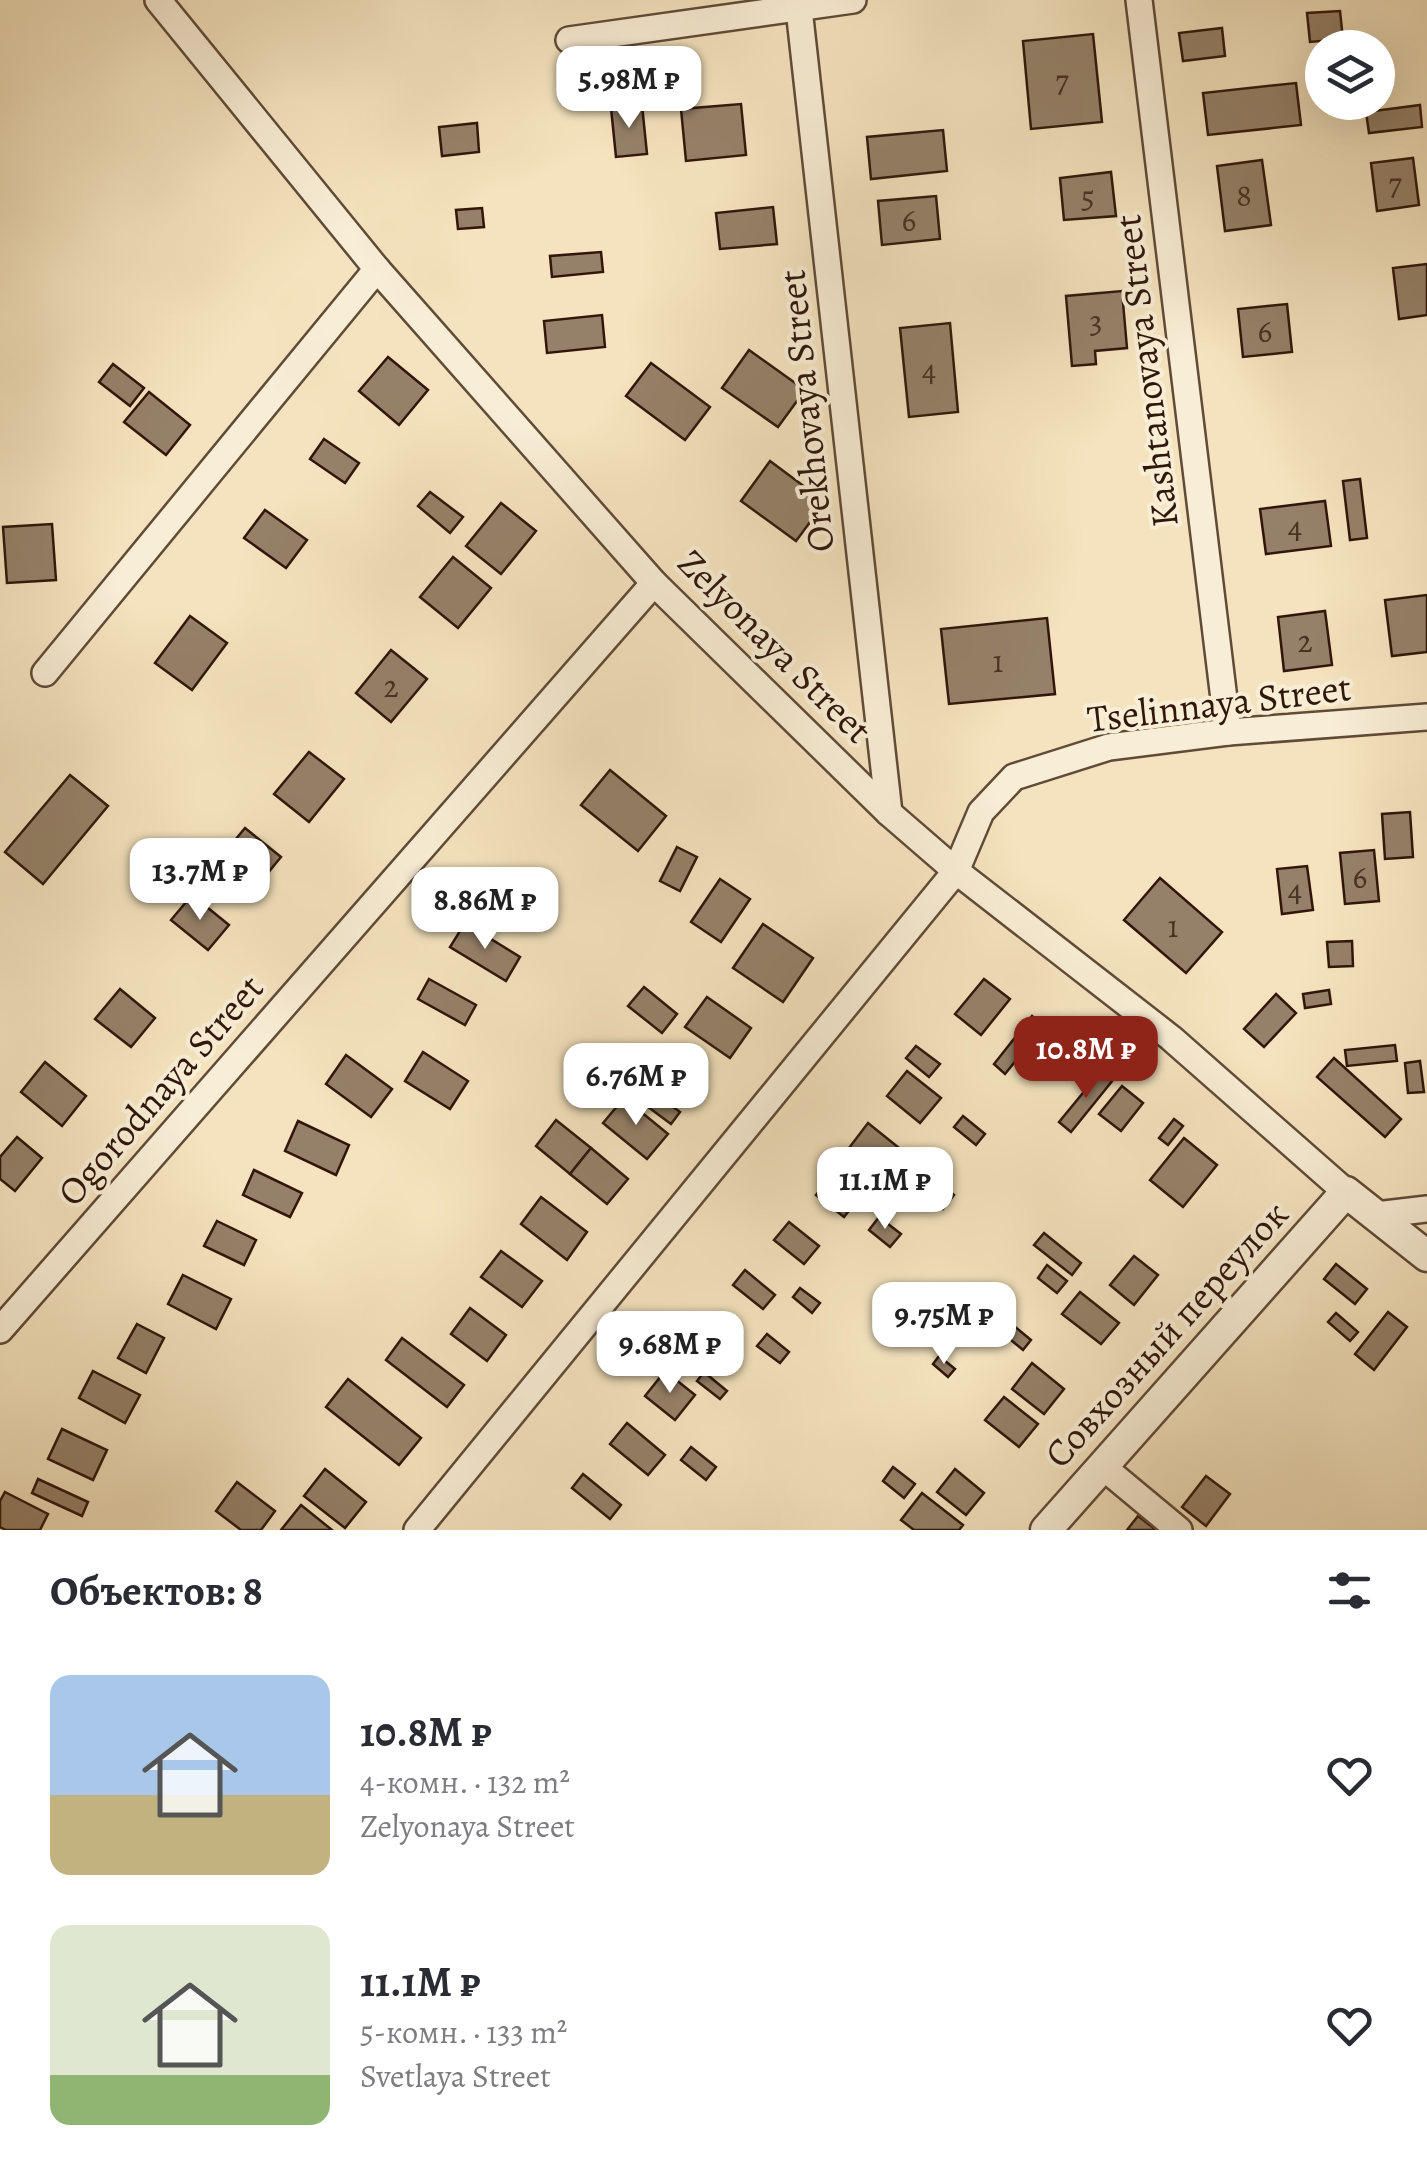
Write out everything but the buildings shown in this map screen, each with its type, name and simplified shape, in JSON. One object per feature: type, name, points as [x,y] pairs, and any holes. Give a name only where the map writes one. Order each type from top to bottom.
[{"type":"street","name":"Zelyonaya Street","points":[[158,0],[377,269],[654,583],[889,814],[1171,1038],[1346,1192],[1427,1256]]},
{"type":"street","points":[[569,40],[799,4],[854,0]]},
{"type":"street","name":"Kashtanovaya Street","points":[[1139,0],[1228,732]]},
{"type":"street","name":"Orekhovaya Street","points":[[799,4],[889,814]]},
{"type":"street","points":[[45,674],[377,269]]},
{"type":"street","name":"Ogorodnaya Street","points":[[0,1330],[654,583]]},
{"type":"street","name":"Tselinnaya Street","points":[[416,1530],[956,871],[980,812],[1014,778],[1109,746],[1228,732],[1427,717]]},
{"type":"street","name":"Совхозный переулок","points":[[1046,1530],[1346,1192]]},
{"type":"street","points":[[1376,1216],[1427,1209]]},
{"type":"street","points":[[1102,1466],[1179,1530]]}]
